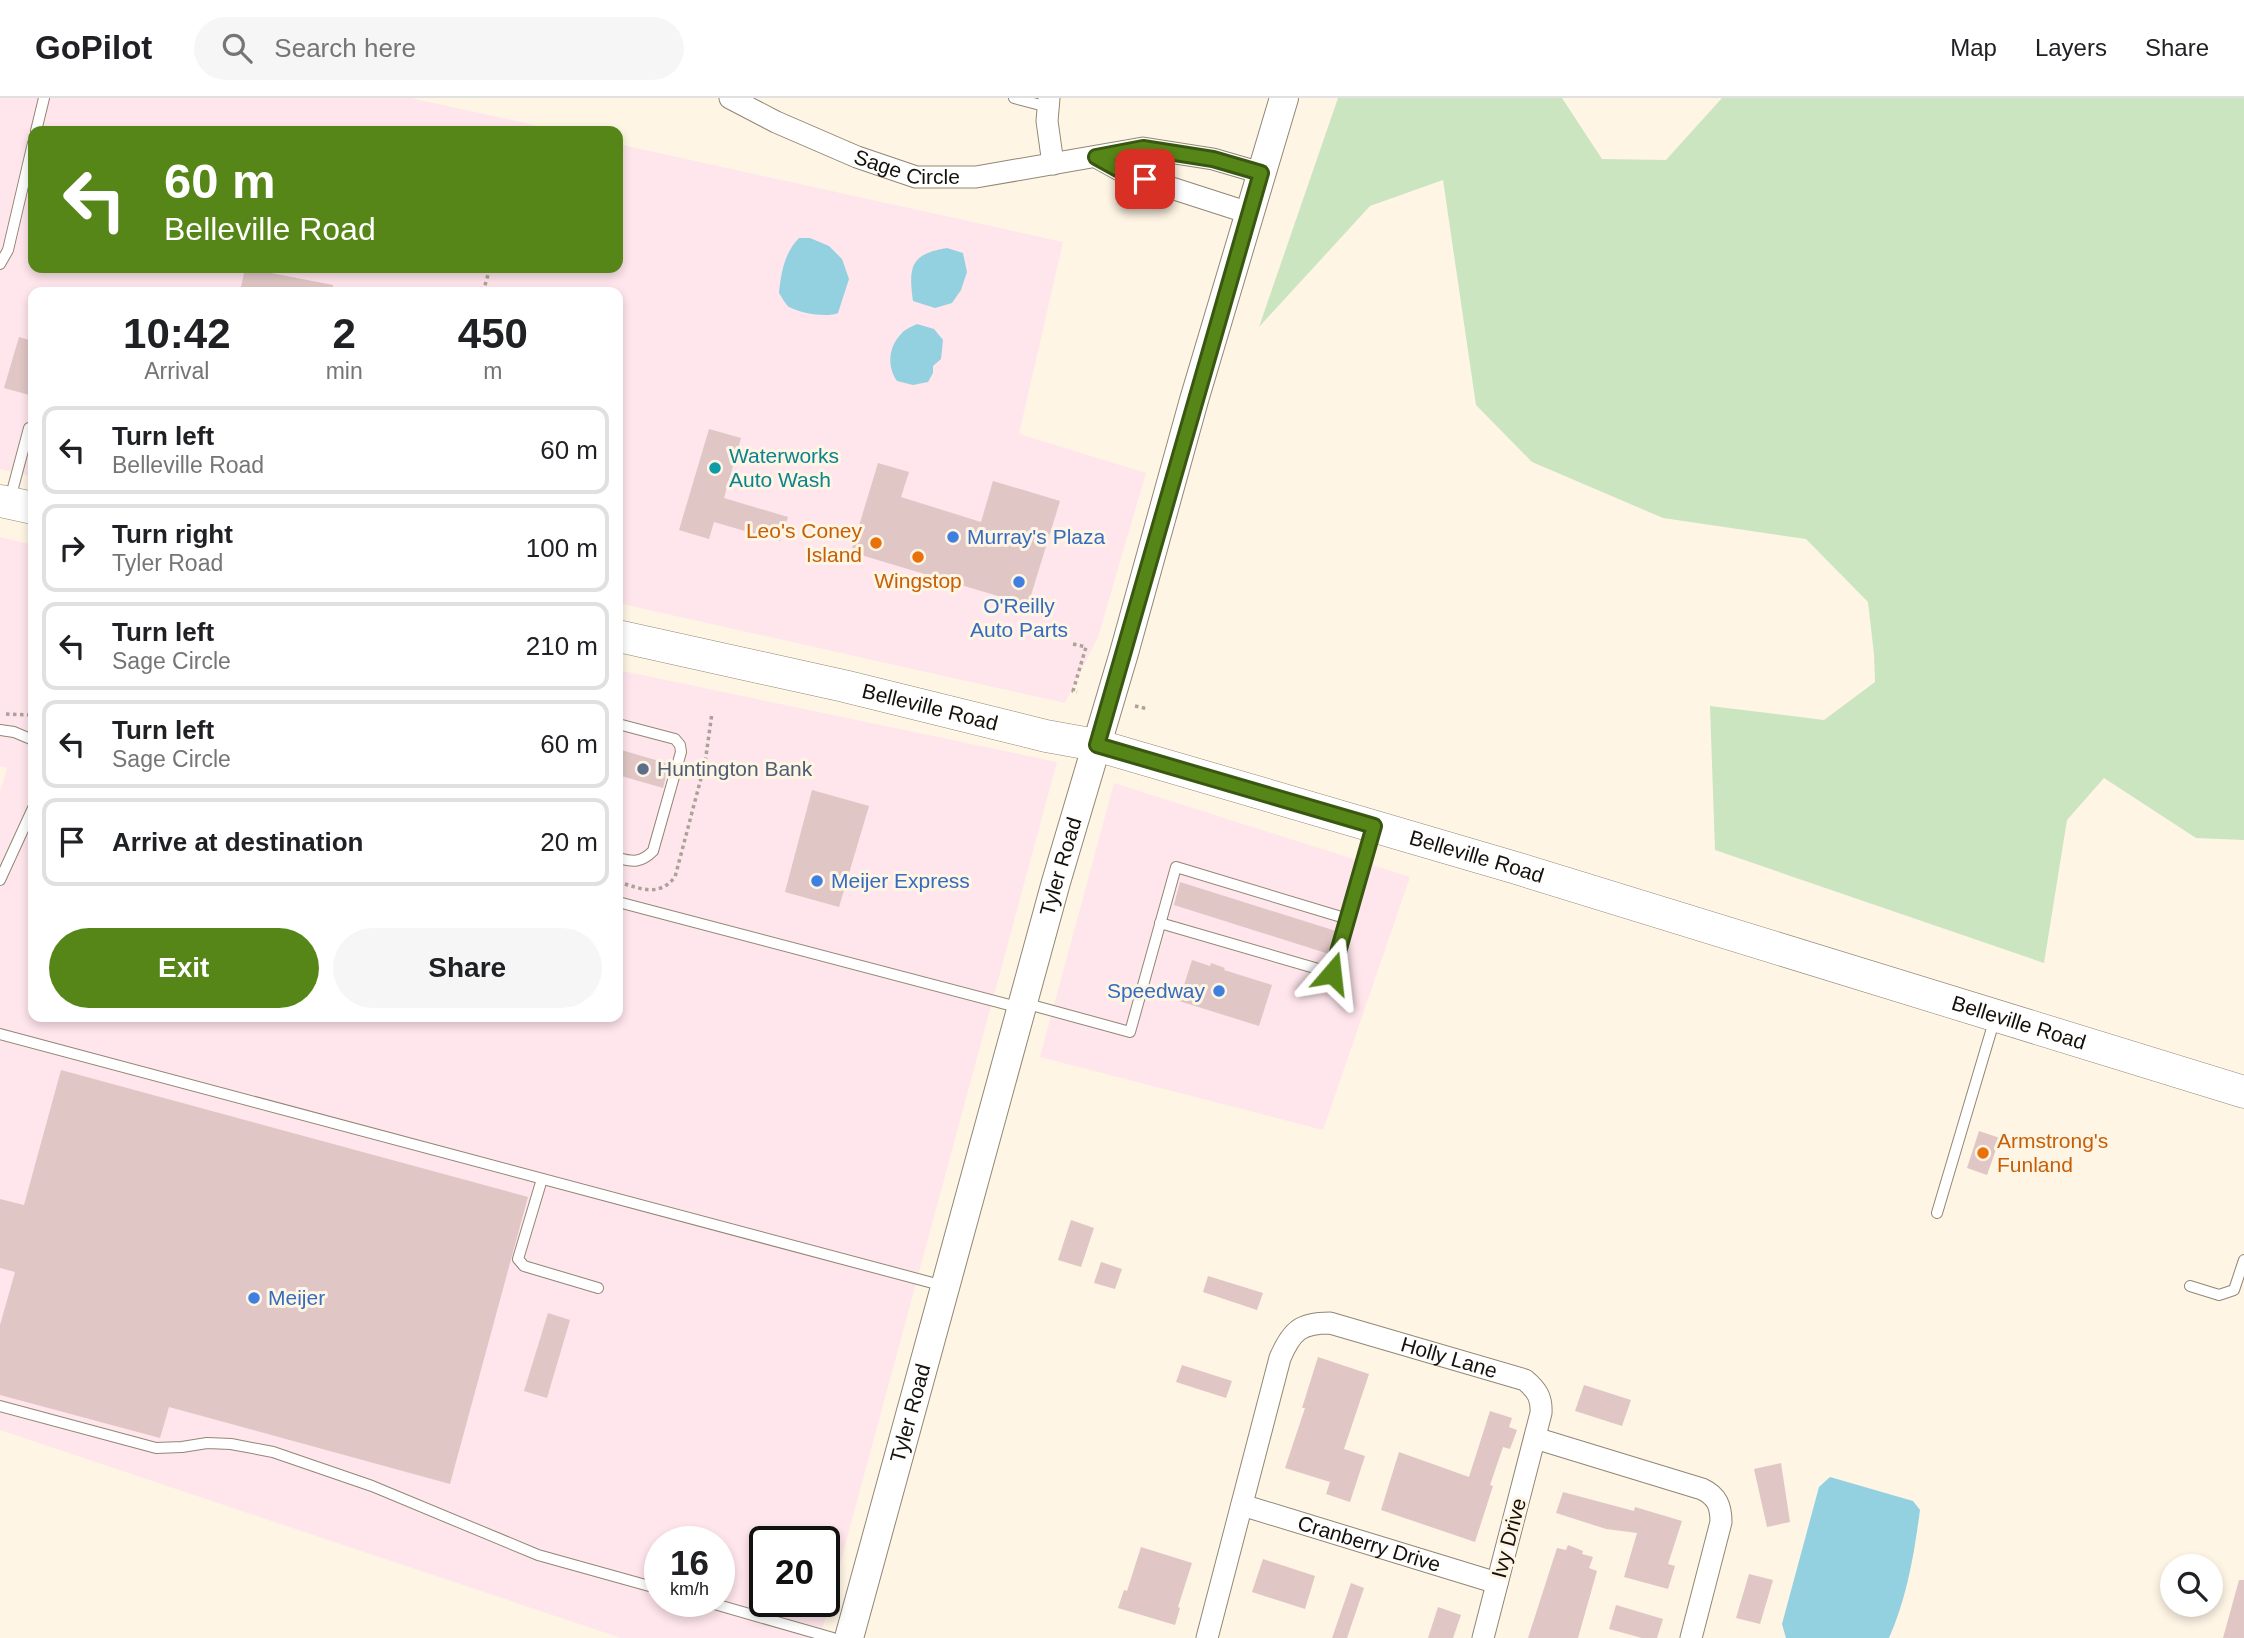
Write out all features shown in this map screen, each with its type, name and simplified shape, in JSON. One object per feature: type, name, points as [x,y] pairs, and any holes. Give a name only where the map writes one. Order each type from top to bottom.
[{"type":"main road","name":"Belleville Road","points":[[623,637],[834,684],[1046,736],[1097,745],[1660,912],[2244,1092]]},
{"type":"street","name":"Sage Circle","points":[[730,98],[776,122],[857,157],[916,177],[976,177],[1143,148],[1213,159],[1261,173]]},
{"type":"street","name":"Tyler Road","points":[[849,1638],[1022,1005],[1284,98]]},
{"type":"street","points":[[1049,103],[1048,140],[1053,164]]},
{"type":"street","points":[[1096,157],[1125,173],[1249,213]]},
{"type":"street","name":"Holly Lane","points":[[1208,1638],[1280,1358],[1288,1339],[1308,1323],[1330,1323],[1525,1380],[1535,1388],[1542,1403],[1535,1438]]},
{"type":"street","points":[[1535,1438],[1702,1489],[1716,1499],[1721,1509],[1721,1522],[1691,1638]]},
{"type":"street","name":"Ivy Drive","points":[[1483,1638],[1535,1438]]},
{"type":"street","name":"Cranberry Drive","points":[[1242,1505],[1497,1583]]},
{"type":"lane","points":[[37,126],[44,98]]},
{"type":"lane","points":[[1014,98],[1049,103]]},
{"type":"lane","points":[[0,264],[8,250],[28,164]]},
{"type":"lane","points":[[14,504],[28,433]]},
{"type":"lane","points":[[623,725],[675,739],[681,752],[653,851],[634,862],[623,859]]},
{"type":"lane","points":[[0,730],[28,738]]},
{"type":"lane","points":[[0,880],[28,818]]},
{"type":"lane","points":[[1160,923],[1332,973],[1374,826]]},
{"type":"lane","points":[[623,903],[1130,1032],[1176,867],[1348,919]]},
{"type":"lane","points":[[1937,1213],[1996,1016]]},
{"type":"lane","points":[[0,1034],[944,1286]]},
{"type":"lane","points":[[542,1179],[517,1259],[524,1266],[598,1288]]},
{"type":"lane","points":[[2190,1286],[2219,1295],[2234,1290],[2244,1260]]},
{"type":"lane","points":[[0,1406],[156,1448],[207,1443],[231,1444],[273,1452],[372,1486],[538,1555],[644,1585]]},
{"type":"lane","points":[[735,1610],[833,1638]]},
{"type":"path","points":[[1073,644],[1086,648],[1073,691],[1077,692]]},
{"type":"path","points":[[1135,706],[1148,709]]},
{"type":"path","points":[[623,883],[647,890],[658,889],[668,885],[675,877],[705,763],[712,713]]},
{"type":"path","points":[[6,714],[28,715]]},
{"type":"shaded area","points":[[0,98],[411,98],[538,126],[28,126],[28,273],[623,273],[623,145],[1063,242],[1019,434],[1146,473],[1098,637],[1065,703],[623,604],[623,287],[28,287],[28,476],[0,469]]},
{"type":"shaded area","points":[[0,537],[28,544],[28,1022],[623,1022],[623,671],[1057,762],[840,1564],[840,1526],[749,1526],[749,1617],[826,1617],[820,1638],[621,1638],[0,1430],[0,792],[7,768],[0,766]]},
{"type":"shaded area","points":[[1114,783],[1410,877],[1323,1130],[1040,1057]]},
{"type":"green space","points":[[1338,98],[1562,98],[1602,159],[1666,160],[1722,98],[2244,98],[2244,840],[2196,838],[2104,778],[2067,820],[2044,963],[1715,850],[1710,706],[1824,720],[1875,682],[1868,602],[1806,539],[1663,518],[1532,462],[1476,405],[1443,180],[1370,206],[1259,327]]},
{"type":"water","points":[[799,238],[810,238],[829,246],[842,259],[849,279],[838,313],[821,315],[794,309],[788,306],[779,293],[787,257]]},
{"type":"water","points":[[947,248],[963,253],[967,272],[961,290],[952,303],[935,308],[913,301],[911,279],[915,264],[926,254]]},
{"type":"water","points":[[917,324],[934,329],[943,340],[941,359],[933,366],[928,382],[913,385],[897,381],[890,357],[897,338]]},
{"type":"water","points":[[1830,1477],[1913,1501],[1920,1510],[1909,1576],[1889,1638],[1786,1638],[1782,1624],[1819,1487]]},
{"type":"building","points":[[244,273],[271,273],[333,285],[333,287],[241,287]]},
{"type":"building","points":[[19,337],[28,340],[28,395],[4,388]]},
{"type":"building","name":"Waterworks Auto Wash","points":[[709,429],[741,438],[724,498],[788,517],[780,541],[714,522],[709,539],[679,530]]},
{"type":"building","name":"Murray's Plaza","points":[[878,463],[909,472],[901,497],[981,522],[993,481],[1060,501],[1028,605],[851,552]]},
{"type":"building","name":"Huntington Bank","points":[[623,750],[669,764],[663,788],[623,776]]},
{"type":"building","points":[[812,790],[869,806],[839,907],[785,892]]},
{"type":"building","points":[[1180,882],[1336,931],[1329,954],[1174,905]]},
{"type":"building","points":[[1192,960],[1210,966],[1211,963],[1225,968],[1224,970],[1272,985],[1259,1026],[1179,1001]]},
{"type":"building","name":"Meijer","points":[[61,1070],[528,1197],[450,1484],[169,1407],[160,1438],[0,1395],[0,1325],[15,1272],[0,1268],[0,1199],[24,1205]]},
{"type":"building","name":"Armstrong's Funland","points":[[1979,1131],[2000,1138],[1987,1175],[1967,1168]]},
{"type":"building","points":[[1071,1220],[1094,1228],[1081,1267],[1058,1260]]},
{"type":"building","points":[[1101,1262],[1122,1269],[1115,1289],[1094,1283]]},
{"type":"building","points":[[1208,1276],[1263,1293],[1257,1310],[1203,1292]]},
{"type":"building","points":[[548,1313],[570,1320],[547,1398],[524,1391]]},
{"type":"building","points":[[1318,1357],[1369,1374],[1344,1449],[1365,1456],[1350,1502],[1326,1494],[1330,1482],[1285,1468]]},
{"type":"building","points":[[1182,1365],[1232,1381],[1226,1398],[1176,1382]]},
{"type":"building","points":[[1584,1385],[1631,1400],[1622,1426],[1575,1411]]},
{"type":"building","points":[[1490,1411],[1512,1418],[1509,1427],[1517,1430],[1510,1449],[1503,1447],[1475,1542],[1381,1510],[1399,1452],[1469,1477]]},
{"type":"building","points":[[1781,1463],[1790,1522],[1767,1527],[1754,1469]]},
{"type":"building","points":[[1563,1492],[1634,1511],[1635,1507],[1682,1521],[1668,1564],[1675,1566],[1668,1589],[1624,1577],[1637,1533],[1606,1529],[1556,1513]]},
{"type":"building","points":[[1568,1545],[1593,1557],[1589,1568],[1597,1571],[1578,1638],[1528,1638],[1557,1548],[1566,1550]]},
{"type":"building","points":[[1141,1547],[1192,1563],[1175,1625],[1118,1608],[1124,1590],[1127,1591]]},
{"type":"building","points":[[1263,1559],[1315,1576],[1305,1609],[1252,1592]]},
{"type":"building","points":[[1749,1574],[1773,1580],[1760,1624],[1736,1618]]},
{"type":"building","points":[[2239,1580],[2244,1580],[2244,1638],[2223,1638]]},
{"type":"building","points":[[1351,1583],[1364,1588],[1347,1638],[1332,1638]]},
{"type":"building","points":[[1616,1605],[1663,1619],[1657,1638],[1642,1638],[1609,1629]]},
{"type":"building","points":[[1438,1607],[1461,1615],[1453,1638],[1428,1638]]},
{"type":"place","name":"Waterworks Auto Wash","points":[[715,468]]},
{"type":"place","name":"Murray's Plaza","points":[[953,537]]},
{"type":"place","name":"Leo's Coney Island","points":[[876,543]]},
{"type":"place","name":"Wingstop","points":[[918,557]]},
{"type":"place","name":"O'Reilly Auto Parts","points":[[1019,582]]},
{"type":"place","name":"Huntington Bank","points":[[643,769]]},
{"type":"place","name":"Meijer Express","points":[[817,881]]},
{"type":"place","name":"Speedway","points":[[1219,991]]},
{"type":"place","name":"Armstrong's Funland","points":[[1983,1153]]},
{"type":"place","name":"Meijer","points":[[254,1298]]},
{"type":"route","points":[[1145,179],[1125,173],[1096,157],[1143,148],[1213,159],[1261,173],[1097,745],[1374,826],[1332,973]]}]
